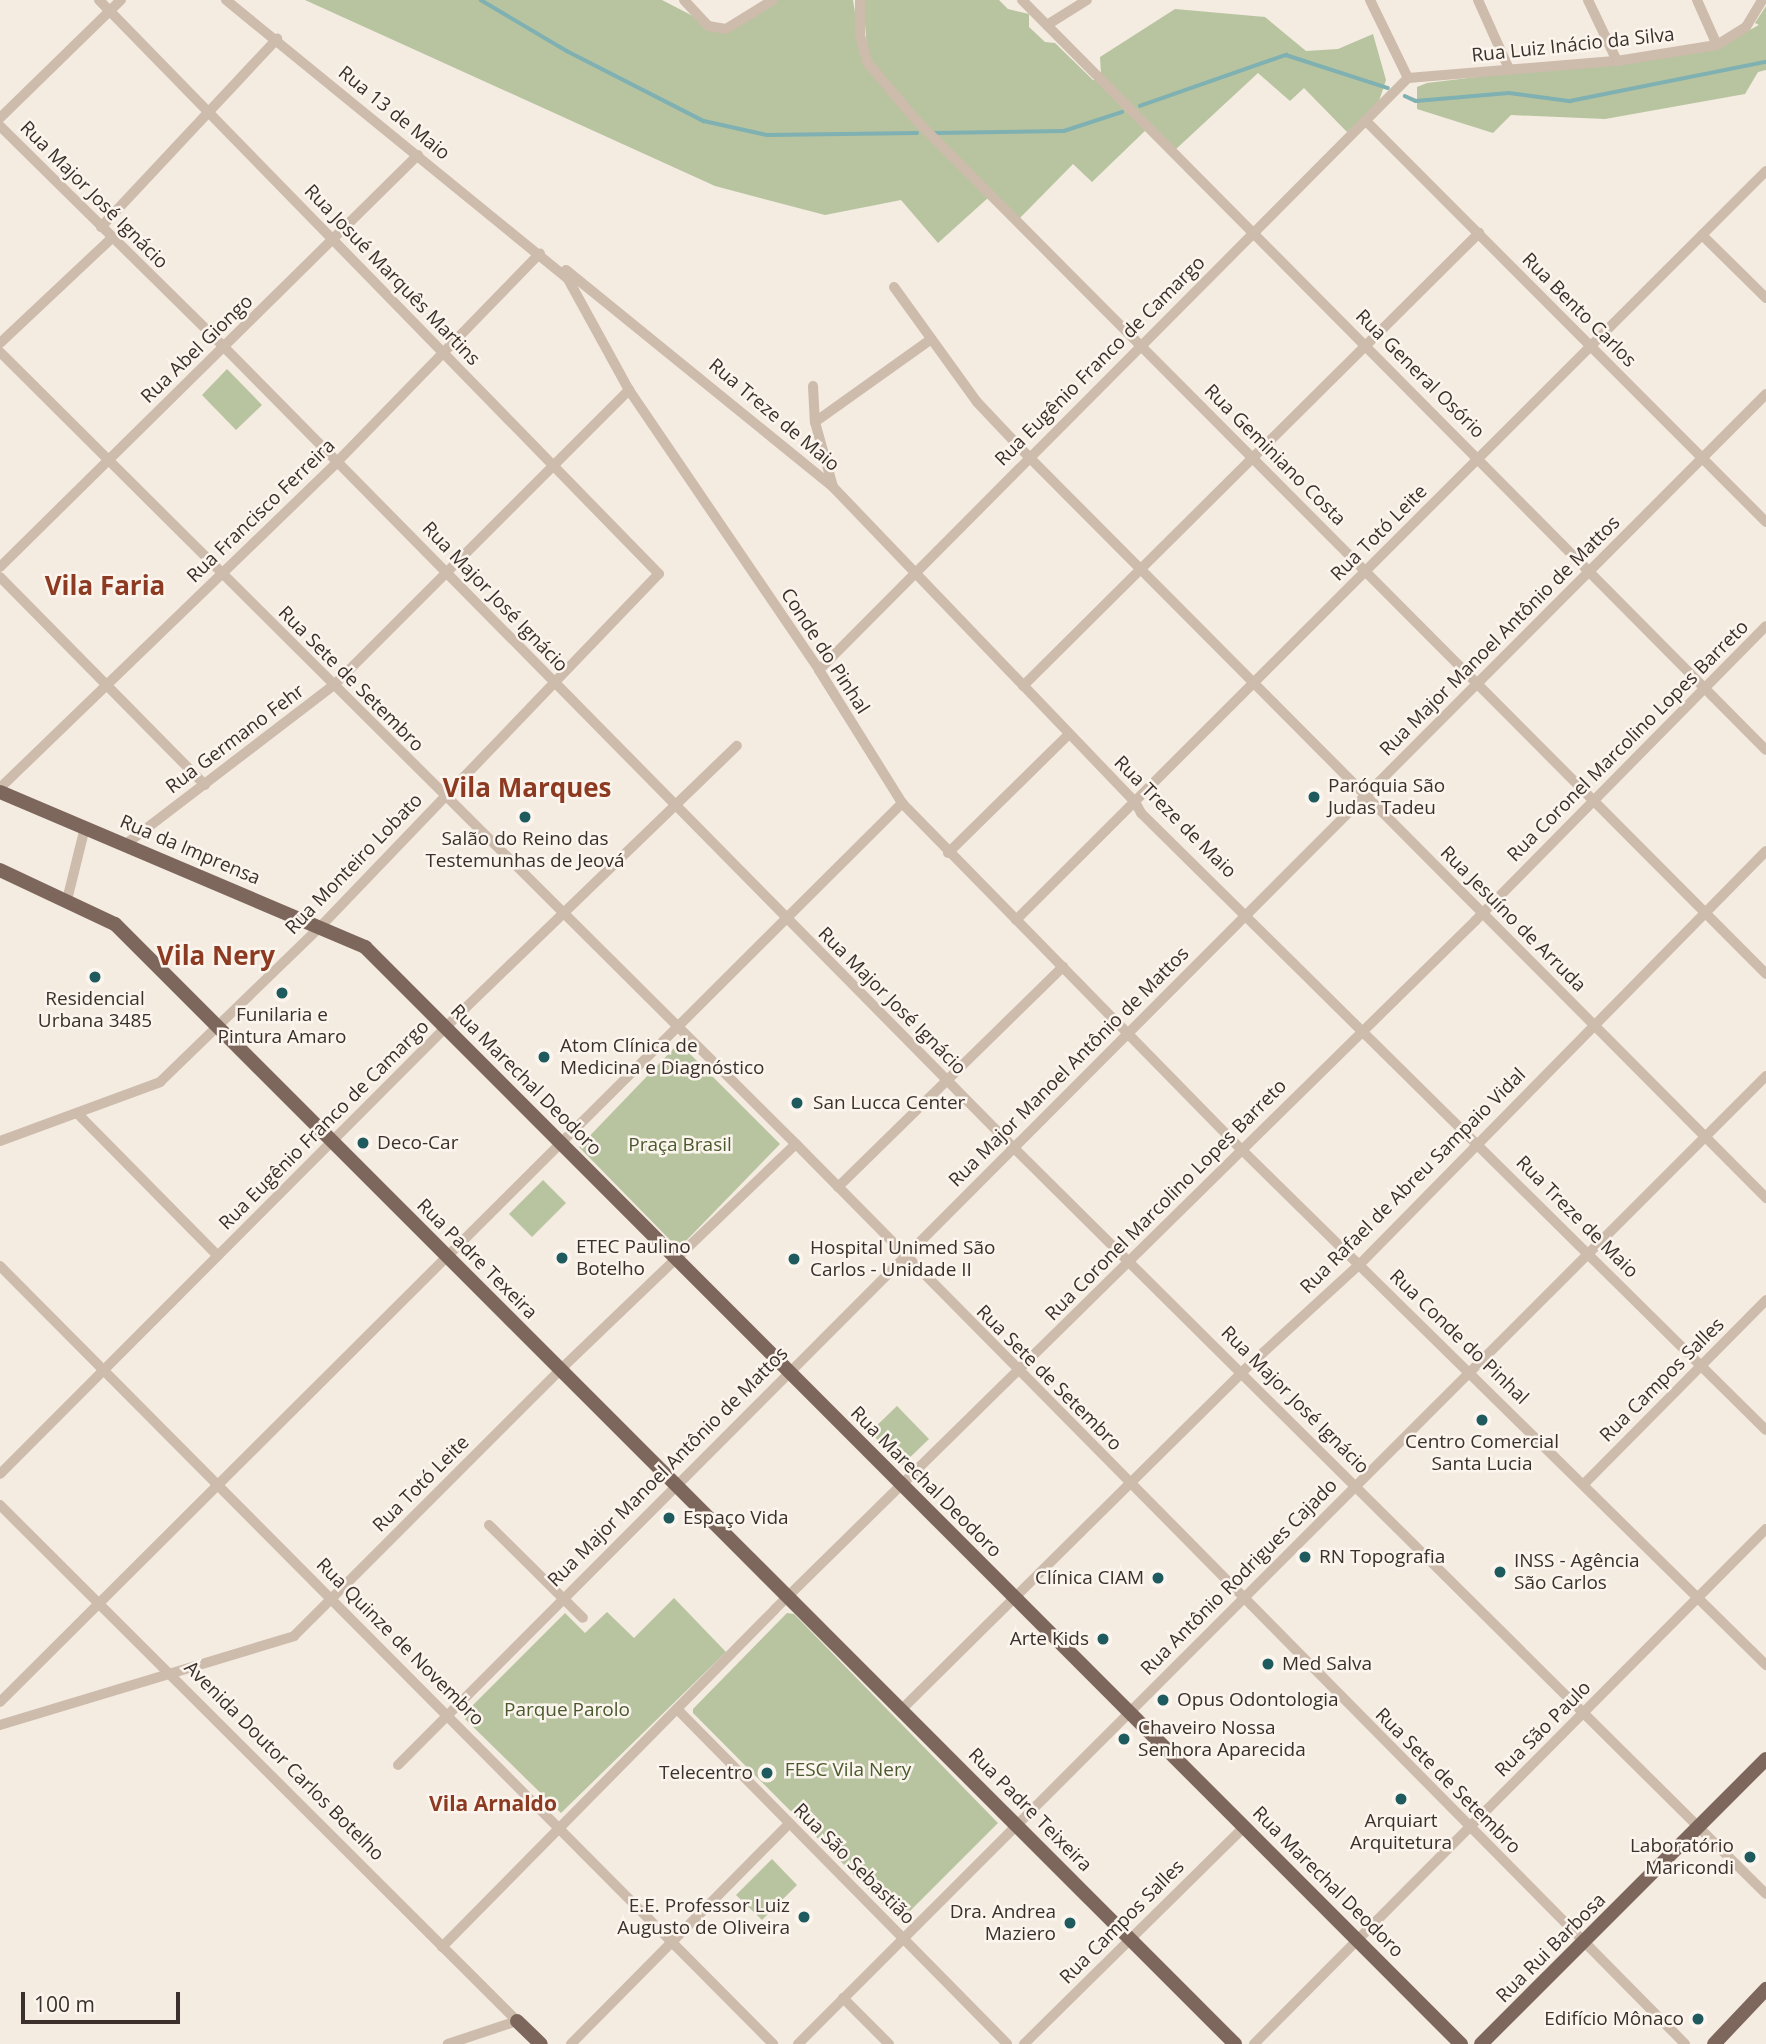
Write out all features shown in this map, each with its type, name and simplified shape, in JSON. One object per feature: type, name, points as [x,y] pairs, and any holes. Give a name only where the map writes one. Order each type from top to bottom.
[{"type":"main road","name":"Rua da Imprensa","points":[[0,790],[365,947]]},
{"type":"main road","name":"Rua Padre Texeira","points":[[0,870],[115,924],[902,1709]]},
{"type":"main road","name":"Rua Marechal Deodoro","points":[[365,947],[1461,2044]]},
{"type":"main road","name":"Rua Padre Teixeira","points":[[902,1709],[1130,1938]]},
{"type":"main road","name":"Rua Rui Barbosa","points":[[1481,2044],[1766,1759]]},
{"type":"main road","points":[[1130,1938],[1234,2044]]},
{"type":"main road","points":[[1714,2044],[1766,1989]]},
{"type":"main road","name":"Avenida Doutor Carlos Botelho","points":[[517,2021],[541,2044]]},
{"type":"street","name":"Rua Josué Marquês Martins","points":[[99,0],[659,574]]},
{"type":"street","points":[[0,118],[121,0]]},
{"type":"street","name":"Rua 13 de Maio","points":[[226,0],[540,253]]},
{"type":"street","points":[[684,0],[708,26],[726,29],[773,0]]},
{"type":"street","name":"Rua Geminiano Costa","points":[[860,0],[860,35],[867,62],[1010,218],[1253,457],[1592,802],[1766,974]]},
{"type":"street","name":"Rua General Osório","points":[[1022,0],[1766,750]]},
{"type":"street","points":[[1047,25],[1087,0]]},
{"type":"street","points":[[1370,0],[1408,78]]},
{"type":"street","points":[[1478,0],[1509,69]]},
{"type":"street","points":[[1588,0],[1617,61]]},
{"type":"street","points":[[1697,0],[1717,45]]},
{"type":"street","name":"Rua Luiz Inácio da Silva","points":[[1408,78],[1617,61],[1717,45],[1746,27],[1762,0]]},
{"type":"street","points":[[101,227],[277,39]]},
{"type":"street","name":"Rua Eugênio Franco de Camargo","points":[[818,670],[1028,456],[1367,122],[1408,78]]},
{"type":"street","name":"Rua Bento Carlos","points":[[1367,122],[1766,522]]},
{"type":"street","name":"Rua Major José Ignácio","points":[[0,126],[224,347],[948,1082],[1357,1485],[1583,1714],[1766,1894]]},
{"type":"street","name":"Rua Abel Giongo","points":[[0,567],[334,241],[418,155]]},
{"type":"street","name":"Rua Totó Leite","points":[[1016,920],[1766,171]]},
{"type":"street","points":[[1023,686],[1479,233]]},
{"type":"street","points":[[1702,234],[1766,298]]},
{"type":"street","points":[[0,343],[112,238]]},
{"type":"street","name":"Rua Francisco Ferreira","points":[[0,790],[337,462],[540,253]]},
{"type":"street","name":"Conde do Pinhal","points":[[540,253],[579,295],[629,390],[818,670],[902,803],[948,853],[1129,1031]]},
{"type":"street","name":"Rua Treze de Maio","points":[[540,253],[606,298],[834,487],[913,575],[1135,802],[1141,813],[1247,913],[1766,1430]]},
{"type":"street","name":"Rua Jesuíno de Arruda","points":[[894,287],[977,402],[1028,456],[1766,1198]]},
{"type":"street","points":[[815,422],[930,340]]},
{"type":"street","name":"Rua Sete de Setembro","points":[[0,352],[444,797],[796,1144],[1685,2044]]},
{"type":"street","points":[[813,386],[815,422],[834,487]]},
{"type":"street","name":"Rua Germano Fehr","points":[[126,844],[334,686],[629,390]]},
{"type":"street","name":"Rua Major Manoel Antônio de Mattos","points":[[398,1765],[676,1483],[1766,394]]},
{"type":"street","name":"Rua Monteiro Lobato","points":[[0,1141],[160,1082],[321,926],[444,797],[557,685],[659,574]]},
{"type":"street","points":[[0,577],[205,785]]},
{"type":"street","name":"Rua Coronel Marcolino Lopes Barreto","points":[[442,1947],[789,1595],[1483,913],[1766,626]]},
{"type":"street","points":[[948,853],[1068,735]]},
{"type":"street","name":"Rua Eugênio Franco de Camargo","points":[[0,1474],[446,1027],[737,746]]},
{"type":"street","points":[[0,1702],[902,803]]},
{"type":"street","points":[[67,900],[85,827]]},
{"type":"street","name":"Rua Rafael de Abreu Sampaio Vidal","points":[[902,1709],[1242,1372],[1360,1264],[1592,1025],[1766,851]]},
{"type":"street","points":[[838,1187],[1063,967]]},
{"type":"street","name":"Rua Conde do Pinhal","points":[[1129,1031],[1242,1150],[1766,1665]]},
{"type":"street","name":"Rua Antônio Rodrigues Cajado","points":[[798,2044],[1241,1597],[1471,1374],[1766,1076]]},
{"type":"street","points":[[78,1114],[218,1256]]},
{"type":"street","name":"Rua Totó Leite","points":[[0,1725],[289,1640],[561,1369],[796,1144]]},
{"type":"street","name":"Rua Quinze de Novembro","points":[[0,1266],[774,2044]]},
{"type":"street","name":"Rua Campos Salles","points":[[1584,1484],[1766,1300]]},
{"type":"street","name":"Avenida Doutor Carlos Botelho","points":[[0,1505],[517,2021]]},
{"type":"street","points":[[489,1525],[583,1618]]},
{"type":"street","name":"Rua São Paulo","points":[[1254,2044],[1699,1600],[1766,1529]]},
{"type":"street","name":"Rua São Sebastião","points":[[677,1709],[1004,2043]]},
{"type":"street","points":[[571,2044],[789,1824]]},
{"type":"street","name":"Rua Campos Salles","points":[[1024,2044],[1245,1826]]},
{"type":"street","points":[[843,1998],[889,2044]]},
{"type":"street","points":[[448,2044],[517,2021]]},
{"type":"green space","points":[[305,0],[662,0],[718,29],[771,0],[853,0],[863,60],[868,61],[863,0],[999,0],[1008,9],[1029,14],[1029,27],[1045,42],[1055,43],[1093,80],[1103,81],[1149,127],[1092,182],[1073,164],[1015,223],[989,197],[938,243],[901,200],[825,215],[715,186]]},
{"type":"green space","points":[[1766,6],[1766,70],[1758,72],[1745,94],[1605,119],[1511,115],[1493,133],[1417,109],[1417,87],[1427,83],[1716,48],[1759,25],[1755,23]]},
{"type":"green space","points":[[1175,9],[1265,17],[1306,51],[1338,49],[1373,34],[1386,80],[1378,104],[1347,132],[1304,88],[1290,101],[1258,73],[1175,150],[1101,74],[1100,57]]},
{"type":"green space","points":[[227,369],[262,405],[236,430],[202,395]]},
{"type":"green space","name":"Praça Brasil","points":[[679,1043],[780,1144],[683,1244],[676,1246],[579,1147]]},
{"type":"green space","points":[[543,1180],[566,1203],[532,1237],[509,1214]]},
{"type":"green space","points":[[897,1406],[929,1439],[902,1465],[870,1432]]},
{"type":"green space","name":"Parque Parolo","points":[[674,1598],[726,1652],[561,1813],[462,1716],[565,1613],[585,1633],[607,1612],[634,1638]]},
{"type":"green space","name":"FESC Vila Nery","points":[[787,1613],[794,1614],[998,1823],[900,1921],[693,1713],[693,1709]]},
{"type":"green space","points":[[772,1859],[797,1885],[762,1920],[736,1895]]},
{"type":"waterway","points":[[481,0],[567,51],[704,121],[767,135],[917,133]]},
{"type":"waterway","points":[[1140,106],[1286,55],[1388,88]]},
{"type":"waterway","points":[[1405,96],[1416,101],[1509,93],[1570,101],[1766,62]]},
{"type":"waterway","points":[[934,133],[1064,131],[1122,112]]},
{"type":"place","name":"Paróquia São Judas Tadeu","points":[[1314,797]]},
{"type":"place","name":"Salão do Reino das Testemunhas de Jeová","points":[[525,817]]},
{"type":"place","name":"Residencial Urbana 3485","points":[[95,977]]},
{"type":"place","name":"Funilaria e Pintura Amaro","points":[[282,993]]},
{"type":"place","name":"Atom Clínica de Medicina e Diagnóstico","points":[[544,1057]]},
{"type":"place","name":"San Lucca Center","points":[[797,1103]]},
{"type":"place","name":"Deco-Car","points":[[363,1143]]},
{"type":"place","name":"ETEC Paulino Botelho","points":[[562,1258]]},
{"type":"place","name":"Hospital Unimed São Carlos - Unidade II","points":[[794,1259]]},
{"type":"place","name":"Centro Comercial Santa Lucia","points":[[1482,1420]]},
{"type":"place","name":"Espaço Vida","points":[[669,1518]]},
{"type":"place","name":"RN Topografia","points":[[1305,1557]]},
{"type":"place","name":"INSS - Agência São Carlos","points":[[1500,1572]]},
{"type":"place","name":"Clínica CIAM","points":[[1158,1578]]},
{"type":"place","name":"Arte Kids","points":[[1103,1639]]},
{"type":"place","name":"Med Salva","points":[[1268,1664]]},
{"type":"place","name":"Opus Odontologia","points":[[1163,1700]]},
{"type":"place","name":"Chaveiro Nossa Senhora Aparecida","points":[[1124,1739]]},
{"type":"place","name":"Telecentro","points":[[767,1773]]},
{"type":"place","name":"Arquiart Arquitetura","points":[[1401,1799]]},
{"type":"place","name":"Laboratório Maricondi","points":[[1750,1857]]},
{"type":"place","name":"E.E. Professor Luiz Augusto de Oliveira","points":[[804,1917]]},
{"type":"place","name":"Dra. Andrea Maziero","points":[[1070,1923]]},
{"type":"place","name":"Edifício Mônaco","points":[[1698,2019]]},
{"type":"district","name":"Vila Faria","points":[[105,586]]},
{"type":"district","name":"Vila Marques","points":[[527,788]]},
{"type":"district","name":"Vila Nery","points":[[216,956]]},
{"type":"district","name":"Vila Arnaldo","points":[[493,1803]]}]
